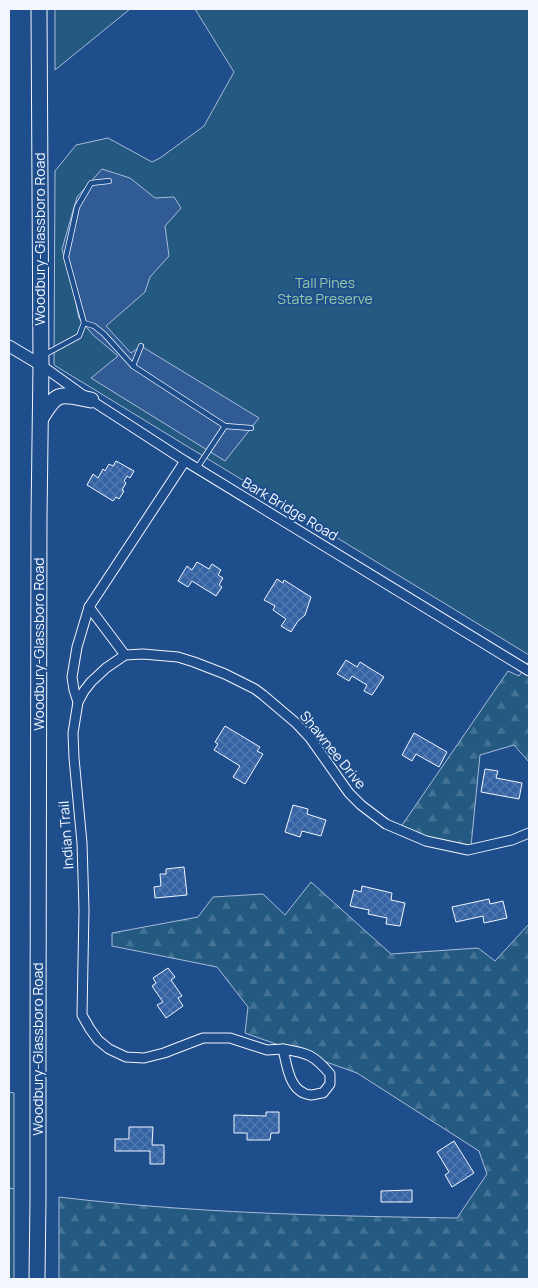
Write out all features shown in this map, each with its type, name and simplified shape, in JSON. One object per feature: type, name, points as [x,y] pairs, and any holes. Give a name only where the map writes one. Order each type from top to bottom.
[{"type":"main road","name":"Woodbury-Glassboro Road","points":[[37,1279],[41,361],[39,9]]},
{"type":"main road","points":[[40,419],[50,402],[56,397],[65,396],[91,400]]},
{"type":"street","points":[[9,346],[41,361]]},
{"type":"street","name":"Bark Bridge Road","points":[[41,361],[91,400],[185,461],[529,671]]},
{"type":"street","name":"Indian Trail","points":[[185,461],[89,607],[77,647],[72,677],[78,702],[73,733],[80,816],[84,910],[82,1015],[100,1041],[110,1049],[126,1056],[144,1058],[164,1053],[203,1038],[230,1038],[267,1050],[284,1049],[312,1056],[330,1074],[330,1084],[323,1093],[311,1095],[295,1087],[288,1072],[284,1049]]},
{"type":"street","points":[[78,702],[91,682],[106,668],[126,655],[89,607]]},
{"type":"street","name":"Shawnee Drive","points":[[126,655],[143,654],[194,662],[225,674],[255,689],[296,723],[319,750],[349,793],[361,805],[386,824],[403,832],[426,842],[468,850],[512,840],[529,833]]},
{"type":"lane","points":[[41,361],[80,336],[84,323],[66,257],[77,207],[91,184],[109,181]]},
{"type":"lane","points":[[84,323],[94,326],[104,334],[133,366],[225,426],[251,428]]},
{"type":"lane","points":[[133,366],[141,346]]},
{"type":"lane","points":[[197,468],[225,426]]},
{"type":"green space","points":[[55,9],[130,9],[55,70]]},
{"type":"green space","name":"Tall Pines State Preserve","points":[[195,9],[529,9],[529,655],[54,365],[55,171],[76,145],[108,138],[152,162],[204,126],[234,72]]},
{"type":"green space","points":[[529,661],[529,762],[514,745],[480,755],[471,846],[398,831],[508,671],[519,676]]},
{"type":"green space","points":[[311,882],[391,954],[478,948],[495,961],[529,924],[529,1279],[59,1279],[59,1197],[208,1210],[307,1215],[457,1218],[487,1174],[479,1151],[357,1073],[245,1033],[248,1007],[217,967],[112,946],[112,933],[198,917],[213,897],[263,894],[285,915]]},
{"type":"green space","points":[[9,1092],[14,1093],[14,1189],[9,1188]]},
{"type":"green space","points":[[9,1188],[14,1189],[14,1279],[9,1279]]},
{"type":"shaded area","points":[[102,169],[130,178],[155,198],[174,197],[181,208],[165,226],[169,256],[150,277],[145,292],[106,326],[131,353],[141,346],[259,418],[225,461],[91,378],[118,356],[93,335],[79,318],[62,249],[77,197]]},
{"type":"building","points":[[116,461],[134,471],[130,478],[127,476],[124,481],[126,483],[122,490],[124,491],[119,499],[116,497],[113,501],[87,485],[93,474],[98,478],[103,469],[105,471],[109,464],[113,466]]},
{"type":"building","points":[[197,562],[209,569],[212,564],[221,570],[218,575],[223,578],[219,585],[222,587],[216,596],[192,581],[188,587],[178,581],[187,566],[192,570]]},
{"type":"building","points":[[277,579],[283,583],[284,580],[311,597],[305,615],[298,621],[291,632],[281,626],[286,619],[273,610],[275,606],[264,600]]},
{"type":"building","points":[[346,660],[357,667],[360,662],[384,677],[372,695],[364,691],[367,685],[352,676],[349,681],[337,674]]},
{"type":"building","points":[[225,726],[260,747],[257,751],[263,754],[245,784],[233,777],[240,766],[214,750],[218,744],[215,742]]},
{"type":"building","points":[[414,733],[447,752],[439,767],[416,754],[412,761],[402,755]]},
{"type":"building","points":[[485,769],[498,771],[496,778],[522,783],[519,799],[481,792]]},
{"type":"building","points":[[293,805],[308,809],[307,814],[326,820],[321,836],[302,831],[300,837],[285,832]]},
{"type":"building","points":[[184,867],[187,895],[155,898],[154,887],[161,886],[160,874],[166,874],[166,869]]},
{"type":"building","points":[[362,886],[392,893],[391,900],[405,903],[400,926],[386,924],[387,918],[368,914],[369,910],[350,906],[354,890],[361,892]]},
{"type":"building","points":[[489,899],[490,904],[503,901],[507,918],[484,923],[483,916],[456,922],[452,907]]},
{"type":"building","points":[[168,968],[175,977],[171,980],[182,996],[178,998],[183,1006],[166,1018],[157,1005],[163,1002],[152,986],[156,983],[153,978]]},
{"type":"building","points":[[266,1112],[279,1112],[279,1133],[271,1133],[270,1140],[247,1140],[247,1133],[234,1133],[234,1115],[266,1116]]},
{"type":"building","points":[[129,1127],[153,1127],[152,1145],[164,1145],[164,1164],[150,1164],[150,1151],[115,1151],[115,1139],[129,1139]]},
{"type":"building","points":[[454,1141],[474,1173],[452,1187],[445,1175],[449,1172],[437,1152]]},
{"type":"building","points":[[412,1190],[412,1202],[381,1202],[381,1191]]}]
